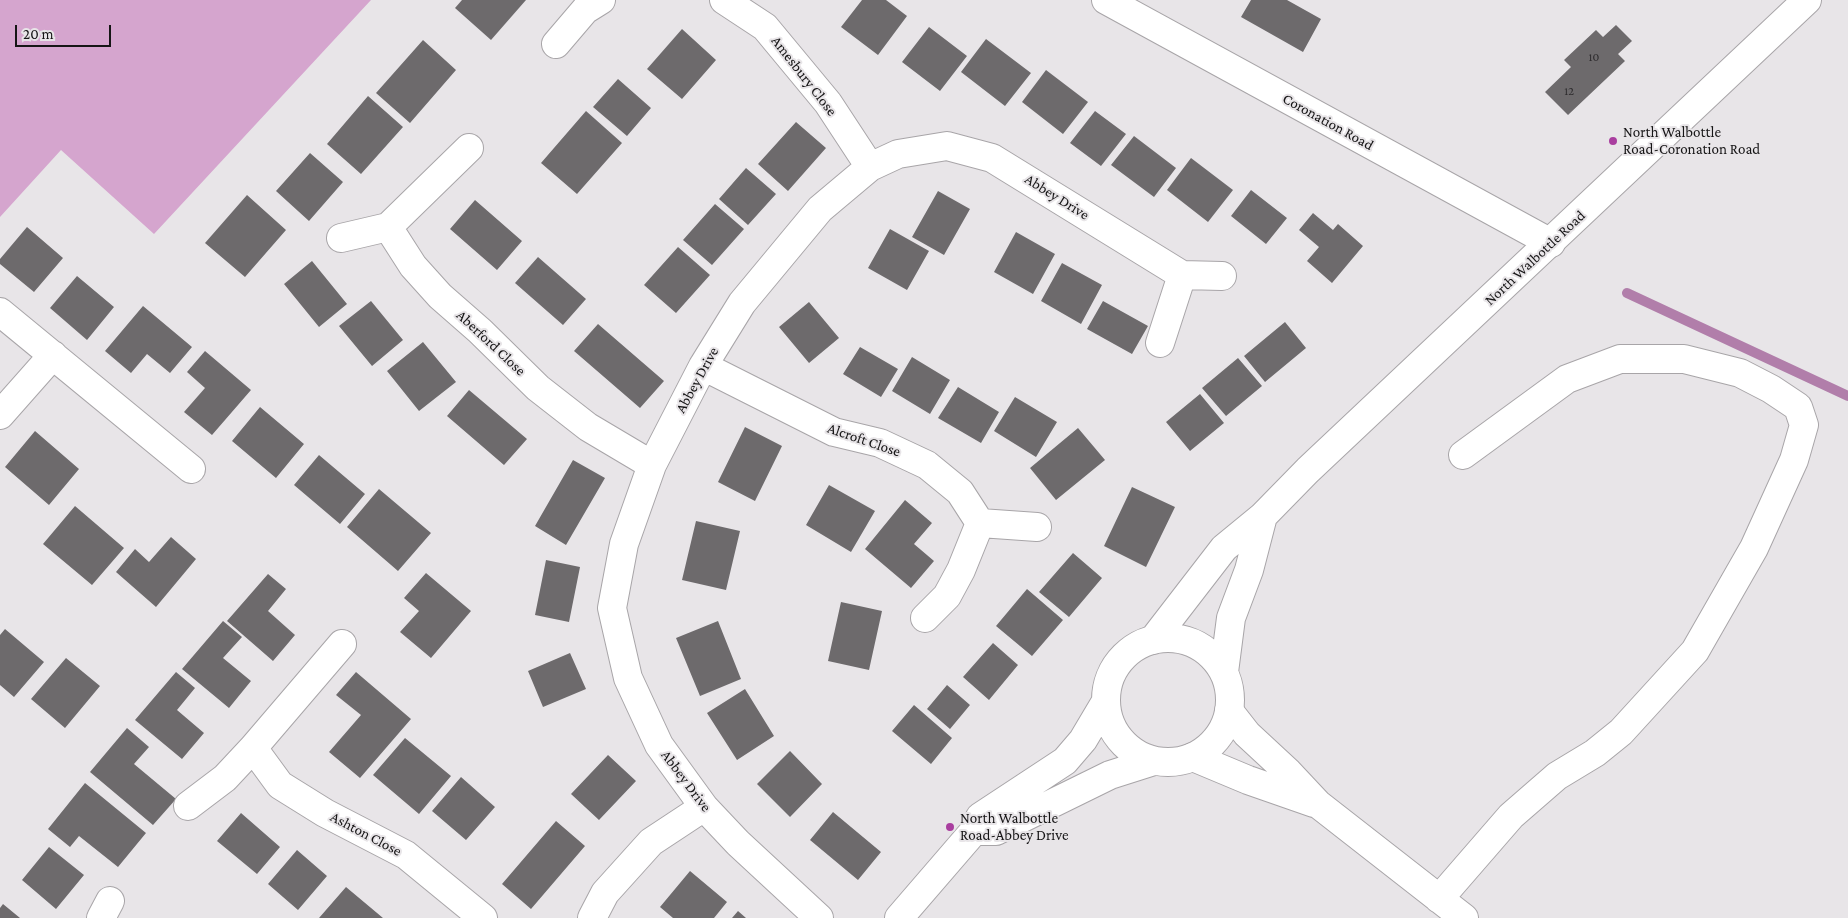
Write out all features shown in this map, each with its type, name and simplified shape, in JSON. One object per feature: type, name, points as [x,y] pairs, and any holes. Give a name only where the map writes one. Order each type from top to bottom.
[{"type":"street","points":[[556,44],[585,10],[601,0]]},
{"type":"street","name":"Amesbury Close","points":[[724,0],[765,27],[828,103],[870,167]]},
{"type":"street","name":"Coronation Road","points":[[1106,0],[1551,243]]},
{"type":"street","name":"North Walbottle Road","points":[[1153,640],[1224,548],[1263,516],[1807,0]]},
{"type":"street","name":"Abbey Drive","points":[[819,918],[738,843],[704,807],[659,745],[628,678],[612,608],[624,544],[652,465],[703,366],[742,303],[820,209],[870,167],[898,154],[946,146],[992,158],[1182,275]]},
{"type":"street","points":[[342,238],[388,227],[470,148]]},
{"type":"street","name":"Aberford Close","points":[[388,227],[413,266],[440,296],[538,388],[588,427],[652,465]]},
{"type":"street","points":[[1160,343],[1182,275],[1222,276]]},
{"type":"street","points":[[0,312],[191,469]]},
{"type":"street","points":[[0,415],[53,355]]},
{"type":"street","points":[[1439,899],[1511,816],[1557,776],[1595,753],[1621,732],[1695,651],[1754,548],[1794,460],[1804,425],[1798,407],[1771,389],[1740,373],[1684,359],[1620,360],[1567,379],[1463,455]]},
{"type":"street","name":"Alcroft Close","points":[[703,366],[834,432],[880,443],[928,465],[960,492],[980,523]]},
{"type":"street","name":"North Walbottle Road","points":[[1224,672],[1231,618],[1250,570],[1263,516]]},
{"type":"street","points":[[925,618],[947,596],[961,570],[980,523],[1037,527]]},
{"type":"street","name":"North Walbottle Road","points":[[1174,638],[1194,644],[1212,656],[1224,672],[1230,691],[1229,711],[1223,730],[1210,746],[1193,757],[1174,763],[1154,761],[1135,754],[1120,741],[1110,723],[1105,703],[1108,682],[1118,663],[1133,648],[1153,640],[1174,638]]},
{"type":"street","points":[[188,806],[225,778],[342,644]]},
{"type":"street","name":"North Walbottle Road","points":[[899,918],[974,831],[980,817],[1065,761],[1083,740],[1105,703]]},
{"type":"street","points":[[1229,711],[1248,734],[1318,804],[1464,918]]},
{"type":"street","name":"Ashton Close","points":[[253,748],[280,785],[325,813],[406,855],[483,918]]},
{"type":"street","points":[[1193,757],[1248,780],[1318,804]]},
{"type":"street","name":"North Walbottle Road","points":[[974,831],[996,831],[1110,774],[1154,761]]},
{"type":"street","points":[[592,918],[605,893],[651,842],[704,807]]},
{"type":"shaded area","points":[[0,0],[371,0],[154,234],[61,150],[0,217]]},
{"type":"building","points":[[462,0],[526,0],[491,40],[455,8]]},
{"type":"building","points":[[862,0],[886,0],[907,16],[878,55],[841,27]]},
{"type":"building","points":[[1251,0],[1287,0],[1321,19],[1303,52],[1241,17]]},
{"type":"building","points":[[1616,25],[1632,41],[1618,54],[1625,61],[1568,115],[1545,92],[1571,67],[1564,60],[1596,30],[1603,37]]},
{"type":"building","points":[[929,27],[967,56],[940,91],[902,62]]},
{"type":"building","points":[[682,29],[716,60],[682,99],[647,69]]},
{"type":"building","points":[[986,39],[1031,73],[1005,106],[961,72]]},
{"type":"building","points":[[423,40],[456,70],[410,123],[376,93]]},
{"type":"building","points":[[1046,70],[1088,102],[1063,134],[1022,102]]},
{"type":"building","points":[[618,79],[651,108],[627,136],[593,107]]},
{"type":"building","points":[[368,96],[403,127],[361,174],[327,144]]},
{"type":"building","points":[[586,111],[622,143],[577,194],[541,163]]},
{"type":"building","points":[[1095,111],[1126,134],[1101,166],[1070,143]]},
{"type":"building","points":[[796,122],[826,148],[788,191],[758,164]]},
{"type":"building","points":[[1134,136],[1176,168],[1154,197],[1111,165]]},
{"type":"building","points":[[310,153],[343,182],[309,221],[276,191]]},
{"type":"building","points":[[1191,158],[1233,190],[1208,222],[1167,190]]},
{"type":"building","points":[[746,168],[776,194],[748,225],[719,199]]},
{"type":"building","points":[[1251,190],[1287,218],[1266,244],[1231,216]]},
{"type":"building","points":[[938,191],[970,209],[944,255],[912,237]]},
{"type":"building","points":[[247,195],[286,230],[245,277],[205,243]]},
{"type":"building","points":[[475,200],[522,241],[497,270],[450,229]]},
{"type":"building","points":[[715,204],[744,229],[712,265],[683,240]]},
{"type":"building","points":[[1313,213],[1333,230],[1338,224],[1363,246],[1332,283],[1307,261],[1319,247],[1299,230]]},
{"type":"building","points":[[27,227],[63,258],[34,292],[0,264],[0,259]]},
{"type":"building","points":[[890,229],[929,251],[907,290],[868,268]]},
{"type":"building","points":[[1016,232],[1055,254],[1033,294],[994,272]]},
{"type":"building","points":[[678,247],[710,275],[676,313],[644,285]]},
{"type":"building","points":[[538,257],[586,299],[563,325],[515,283]]},
{"type":"building","points":[[312,261],[347,304],[319,327],[284,284]]},
{"type":"building","points":[[1062,263],[1102,285],[1081,324],[1041,301]]},
{"type":"building","points":[[77,276],[114,307],[87,340],[50,308]]},
{"type":"building","points":[[371,301],[403,340],[372,366],[339,326]]},
{"type":"building","points":[[1103,301],[1148,326],[1132,354],[1087,329]]},
{"type":"building","points":[[809,302],[839,338],[809,363],[779,327]]},
{"type":"building","points":[[143,306],[192,347],[170,373],[147,354],[131,373],[105,351]]},
{"type":"building","points":[[1285,322],[1306,348],[1265,382],[1244,356]]},
{"type":"building","points":[[598,324],[664,381],[640,408],[574,351]]},
{"type":"building","points":[[423,342],[456,382],[419,411],[387,371]]},
{"type":"building","points":[[860,347],[898,369],[881,397],[843,374]]},
{"type":"building","points":[[205,351],[251,390],[212,435],[184,412],[205,388],[187,372]]},
{"type":"building","points":[[912,357],[950,380],[930,414],[892,391]]},
{"type":"building","points":[[1238,358],[1262,386],[1226,416],[1202,388]]},
{"type":"building","points":[[958,387],[999,412],[981,443],[938,418]]},
{"type":"building","points":[[469,390],[527,439],[504,465],[447,416]]},
{"type":"building","points":[[1200,394],[1224,423],[1190,451],[1166,422]]},
{"type":"building","points":[[1015,397],[1057,422],[1036,457],[994,431]]},
{"type":"building","points":[[260,407],[304,444],[276,478],[232,441]]},
{"type":"building","points":[[745,427],[782,446],[755,501],[718,482]]},
{"type":"building","points":[[1078,428],[1105,460],[1056,500],[1030,468]]},
{"type":"building","points":[[35,431],[79,469],[49,505],[5,467]]},
{"type":"building","points":[[319,455],[365,494],[340,524],[294,485]]},
{"type":"building","points":[[573,460],[605,478],[566,545],[535,526]]},
{"type":"building","points":[[829,485],[875,511],[851,552],[806,525]]},
{"type":"building","points":[[1132,487],[1175,507],[1146,567],[1104,546]]},
{"type":"building","points":[[379,489],[431,533],[398,571],[347,527]]},
{"type":"building","points":[[905,500],[932,523],[914,544],[934,561],[911,588],[865,549]]},
{"type":"building","points":[[75,506],[124,548],[92,585],[43,544]]},
{"type":"building","points":[[696,521],[740,531],[726,590],[682,580]]},
{"type":"building","points":[[171,537],[196,559],[156,607],[116,572],[135,549],[149,562]]},
{"type":"building","points":[[1073,553],[1102,578],[1069,617],[1039,592]]},
{"type":"building","points":[[546,560],[580,567],[569,622],[535,615]]},
{"type":"building","points":[[426,573],[471,611],[431,658],[400,632],[419,611],[404,598]]},
{"type":"building","points":[[268,574],[286,589],[268,611],[295,635],[273,661],[227,621]]},
{"type":"building","points":[[1027,589],[1063,620],[1032,656],[996,626]]},
{"type":"building","points":[[841,602],[882,611],[869,670],[828,661]]},
{"type":"building","points":[[223,621],[242,637],[223,658],[251,681],[229,708],[182,669]]},
{"type":"building","points":[[718,621],[741,679],[700,696],[676,638]]},
{"type":"building","points":[[5,629],[44,662],[14,697],[0,685],[0,635]]},
{"type":"building","points":[[993,643],[1018,665],[989,700],[963,677]]},
{"type":"building","points":[[570,653],[586,689],[543,707],[528,671]]},
{"type":"building","points":[[66,658],[100,686],[65,728],[31,699]]},
{"type":"building","points":[[176,672],[195,688],[177,710],[204,733],[182,759],[135,720]]},
{"type":"building","points":[[356,672],[411,719],[360,778],[329,752],[361,715],[336,695]]},
{"type":"building","points":[[947,685],[970,705],[950,729],[927,709]]},
{"type":"building","points":[[745,689],[774,736],[737,760],[707,713]]},
{"type":"building","points":[[914,705],[952,738],[931,764],[892,731]]},
{"type":"building","points":[[127,728],[149,747],[134,764],[176,799],[153,825],[90,772]]},
{"type":"building","points":[[405,738],[451,776],[419,814],[373,775]]},
{"type":"building","points":[[790,751],[822,784],[790,817],[757,784]]},
{"type":"building","points":[[608,755],[636,781],[599,820],[571,794]]},
{"type":"building","points":[[461,777],[495,807],[466,840],[432,811]]},
{"type":"building","points":[[85,783],[146,833],[118,867],[79,836],[70,847],[48,829]]},
{"type":"building","points":[[833,812],[881,852],[858,880],[810,840]]},
{"type":"building","points":[[241,813],[280,847],[257,874],[217,841]]},
{"type":"building","points":[[556,821],[585,846],[531,909],[502,884]]},
{"type":"building","points":[[49,847],[84,875],[56,909],[22,880]]},
{"type":"building","points":[[297,850],[327,876],[298,910],[268,884]]},
{"type":"building","points":[[690,871],[727,902],[714,918],[673,918],[660,907]]},
{"type":"building","points":[[346,887],[383,918],[319,918]]},
{"type":"building","points":[[3,904],[20,918],[0,918],[0,908]]},
{"type":"building","points":[[738,911],[746,918],[732,918]]},
{"type":"waterway","points":[[1627,293],[1848,396]]},
{"type":"place","name":"North Walbottle Road-Coronation Road","points":[[1613,141]]},
{"type":"place","name":"North Walbottle Road-Abbey Drive","points":[[950,827]]}]
